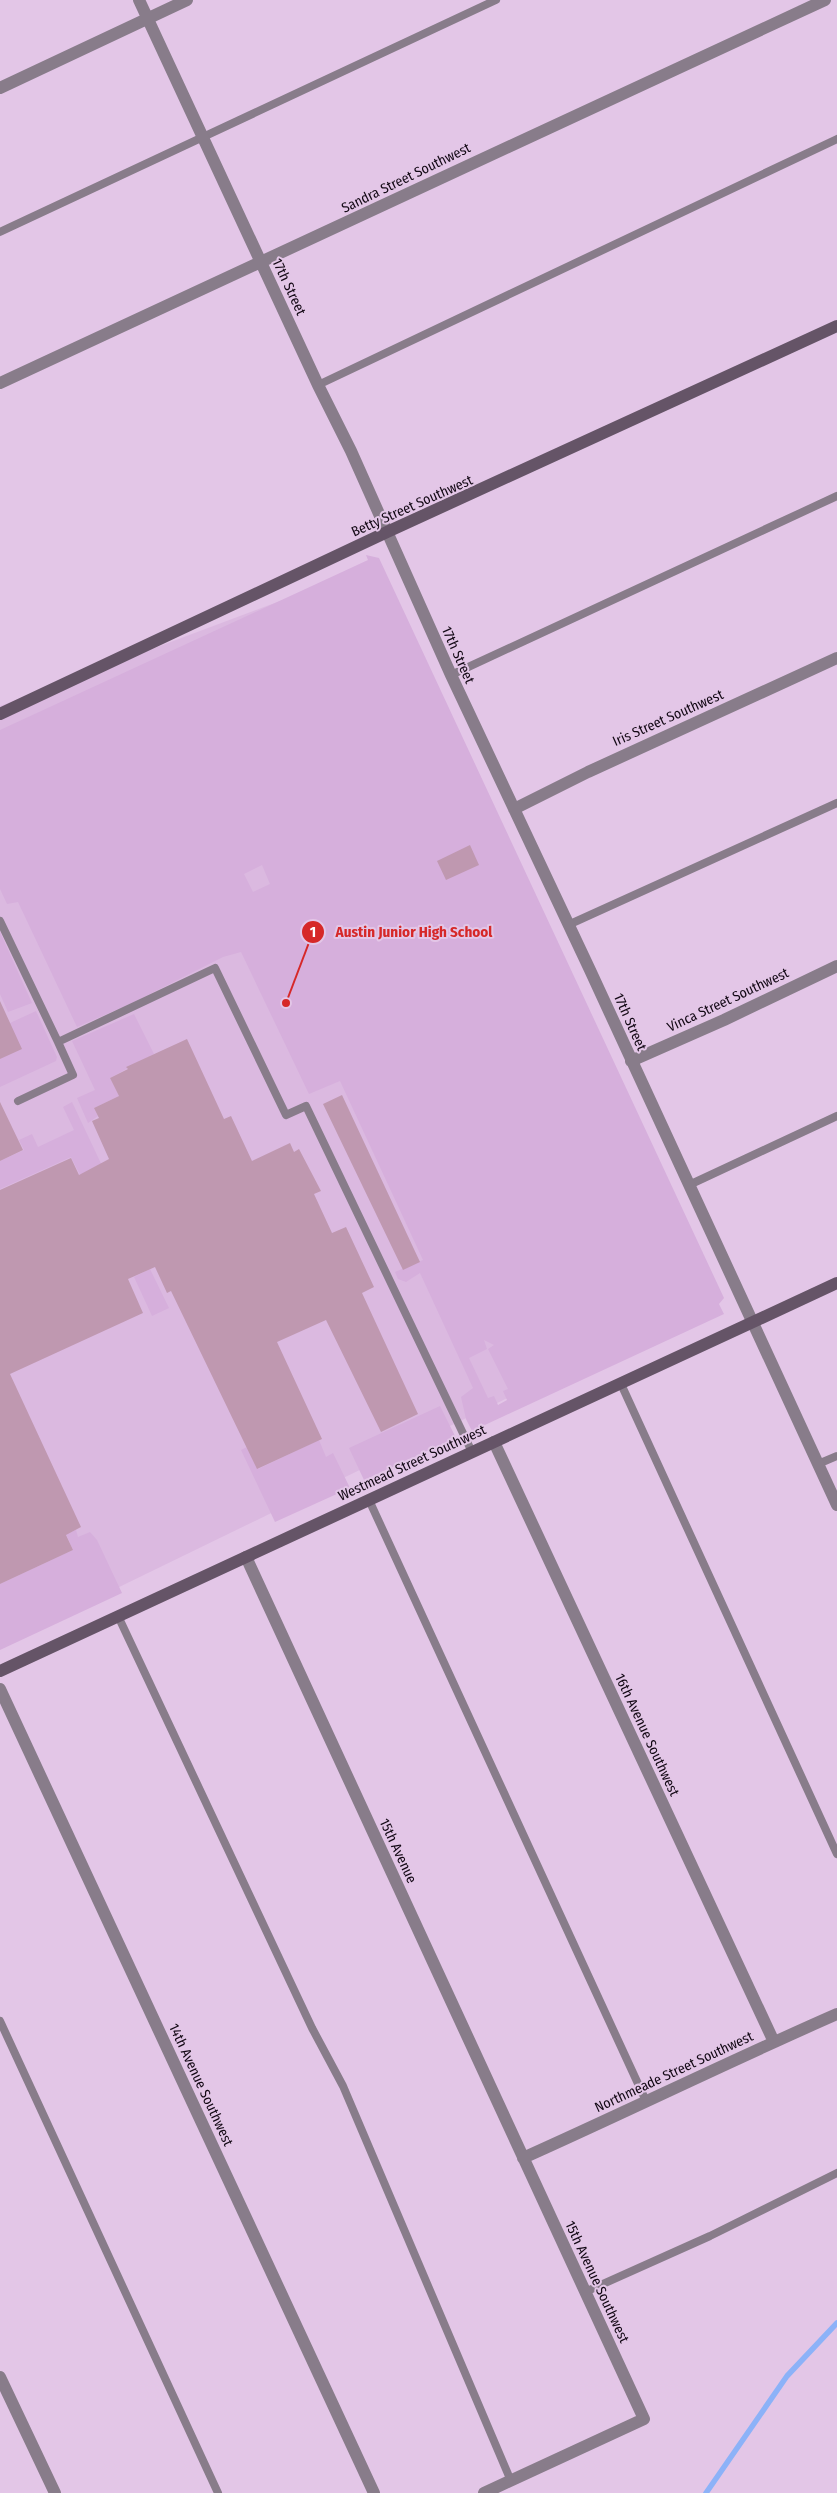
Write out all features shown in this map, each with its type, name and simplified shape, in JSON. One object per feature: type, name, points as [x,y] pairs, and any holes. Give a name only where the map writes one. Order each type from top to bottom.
[{"type":"street","name":"17th Street","points":[[139,0],[318,385],[351,451],[451,675],[837,1505]]},
{"type":"street","points":[[0,88],[187,0]]},
{"type":"street","name":"Sandra Street Southwest","points":[[0,383],[825,0]]},
{"type":"street","name":"Betty Street Southwest","points":[[0,714],[387,532],[461,500],[837,326]]},
{"type":"street","name":"Iris Street Southwest","points":[[514,809],[588,772],[837,658]]},
{"type":"street","name":"Vinca Street Southwest","points":[[631,1060],[724,1020],[837,966]]},
{"type":"street","name":"Westmead Street Southwest","points":[[0,1671],[837,1283]]},
{"type":"street","name":"16th Avenue Southwest","points":[[494,1442],[774,2042]]},
{"type":"street","name":"15th Avenue","points":[[246,1557],[523,2158]]},
{"type":"street","name":"14th Avenue Southwest","points":[[0,1689],[374,2493]]},
{"type":"street","name":"Northmeade Street Southwest","points":[[523,2158],[837,2014]]},
{"type":"street","name":"15th Avenue Southwest","points":[[511,2481],[644,2419],[523,2158]]},
{"type":"street","points":[[0,2377],[55,2493]]},
{"type":"street","points":[[484,2493],[511,2481]]},
{"type":"lane","points":[[0,232],[496,0]]},
{"type":"lane","points":[[318,385],[837,139]]},
{"type":"lane","points":[[451,675],[837,496]]},
{"type":"lane","points":[[568,925],[837,803]]},
{"type":"lane","points":[[0,921],[73,1075],[18,1101]]},
{"type":"lane","points":[[58,1042],[215,968],[286,1115],[306,1106],[472,1452]]},
{"type":"lane","points":[[689,1185],[837,1116]]},
{"type":"lane","points":[[620,1384],[837,1854]]},
{"type":"lane","points":[[818,1464],[837,1456]]},
{"type":"lane","points":[[369,1500],[646,2101]]},
{"type":"lane","points":[[118,1616],[312,2028],[343,2086],[511,2481]]},
{"type":"lane","points":[[0,2021],[218,2493]]},
{"type":"lane","points":[[585,2292],[710,2236],[837,2174]]},
{"type":"shaded area","points":[[366,555],[379,558],[724,1298],[719,1304],[724,1314],[472,1431],[466,1419],[461,1397],[473,1388],[420,1273],[406,1282],[398,1279],[395,1272],[423,1260],[340,1081],[309,1094],[241,952],[223,957],[132,1003],[77,1027],[18,902],[7,904],[0,889],[0,730],[368,560]],"holes":[[[262,865],[270,884],[253,892],[244,874]],[[484,1340],[494,1345],[488,1349],[508,1389],[503,1391],[507,1400],[498,1405],[494,1396],[488,1398],[469,1358],[487,1349]]]},
{"type":"shaded area","points":[[371,567],[711,1299],[0,1645],[0,706]]},
{"type":"shaded area","points":[[0,932],[32,1003],[8,1012],[0,994]]},
{"type":"shaded area","points":[[36,1011],[57,1057],[56,1061],[0,1087],[0,1059],[10,1023]]},
{"type":"shaded area","points":[[134,1014],[154,1054],[110,1078],[119,1096],[94,1108],[98,1116],[88,1123],[77,1098],[95,1090],[72,1041]]},
{"type":"shaded area","points":[[72,1102],[105,1172],[83,1181],[71,1157],[0,1189],[0,1161],[24,1150],[19,1140],[32,1134],[38,1147],[74,1130],[63,1107]]},
{"type":"shaded area","points":[[150,1269],[169,1308],[152,1316],[134,1277]]},
{"type":"shaded area","points":[[440,1406],[456,1438],[364,1480],[349,1448]]},
{"type":"shaded area","points":[[319,1440],[326,1457],[333,1453],[350,1488],[275,1522],[241,1450],[247,1447],[258,1469]]},
{"type":"shaded area","points":[[76,1530],[78,1537],[90,1532],[97,1540],[122,1593],[0,1650],[0,1584],[73,1550],[66,1534]]},
{"type":"building","points":[[470,845],[479,865],[446,880],[437,861]]},
{"type":"building","points":[[0,1001],[22,1049],[0,1059]]},
{"type":"building","points":[[187,1039],[224,1119],[231,1116],[252,1161],[290,1143],[294,1152],[299,1149],[321,1191],[314,1194],[332,1233],[346,1227],[374,1287],[362,1293],[418,1414],[381,1432],[326,1320],[277,1342],[322,1439],[257,1469],[171,1291],[167,1293],[155,1267],[128,1279],[143,1313],[10,1374],[81,1527],[66,1535],[73,1550],[0,1584],[0,1190],[71,1158],[79,1175],[109,1159],[92,1121],[99,1118],[94,1108],[119,1096],[110,1078],[128,1069],[126,1067]]},
{"type":"building","points":[[342,1095],[420,1262],[403,1270],[323,1104]]},
{"type":"building","points":[[0,1102],[23,1150],[0,1161]]},
{"type":"waterway","points":[[706,2493],[787,2376],[837,2323]]},
{"type":"place","name":"Austin Junior High School","points":[[286,1003]]}]
